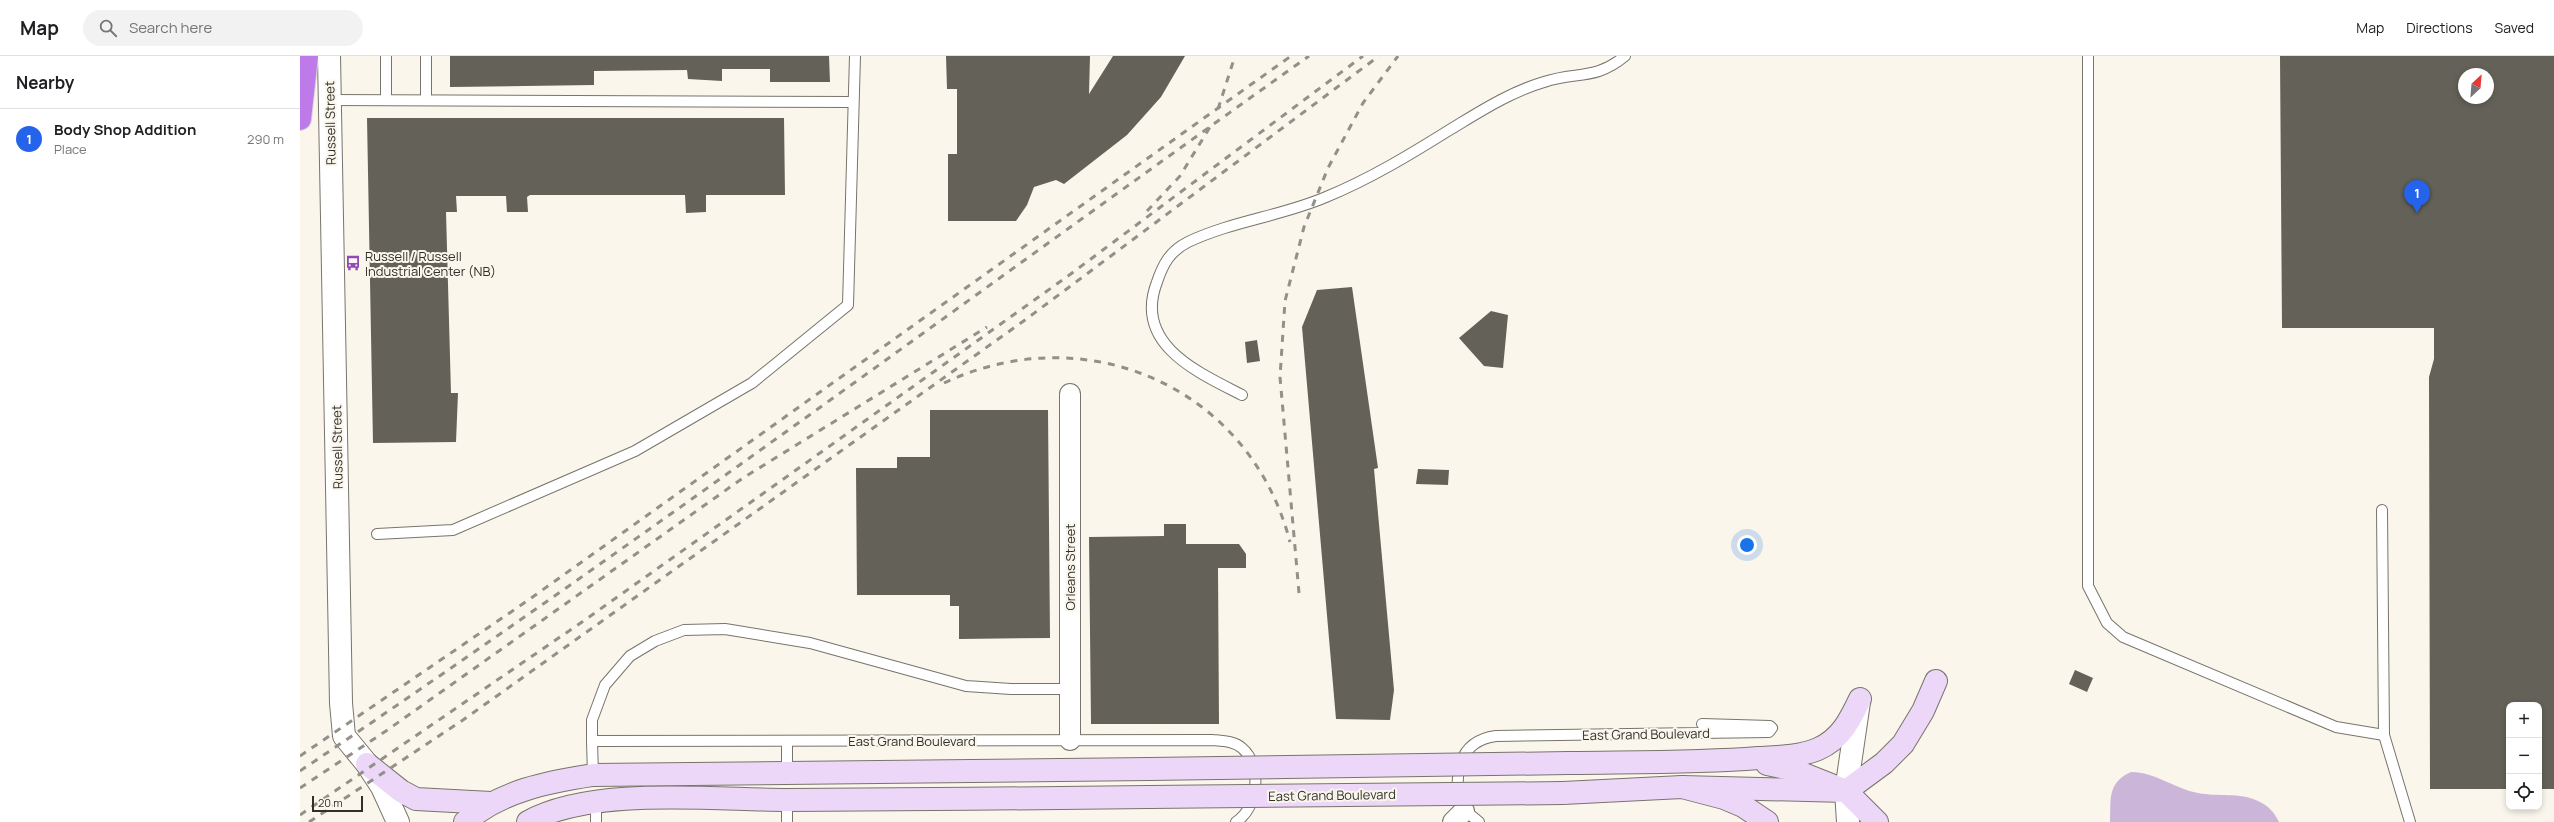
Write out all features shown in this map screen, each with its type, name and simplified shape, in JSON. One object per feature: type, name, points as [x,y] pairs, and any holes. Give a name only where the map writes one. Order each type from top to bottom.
[{"type":"highway","points":[[300,119],[307,56]]},
{"type":"main road","points":[[1682,787],[1846,791],[1884,763],[1903,744],[1923,711],[1936,680]]},
{"type":"main road","points":[[1726,761],[1801,755],[1819,749],[1835,739],[1846,727],[1860,699]]},
{"type":"main road","points":[[1726,761],[1769,764],[1791,769],[1846,791],[1877,822]]},
{"type":"main road","name":"East Grand Boulevard","points":[[465,822],[491,803],[532,786],[593,775],[1149,770],[1569,762],[1726,761]]},
{"type":"main road","points":[[367,764],[400,792],[416,799],[491,803]]},
{"type":"main road","points":[[787,773],[787,800]]},
{"type":"main road","points":[[593,775],[596,812]]},
{"type":"main road","name":"East Grand Boulevard","points":[[528,822],[567,807],[596,812],[622,799],[787,800],[1563,793],[1682,787],[1724,798],[1743,806],[1767,822]]},
{"type":"street","name":"Russell Street","points":[[329,56],[341,703],[344,736],[367,764],[382,787],[398,822]]},
{"type":"street","name":"Orleans Street","points":[[1070,394],[1070,740]]},
{"type":"street","points":[[1848,822],[1846,791],[1860,699]]},
{"type":"lane","points":[[386,56],[386,100]]},
{"type":"lane","points":[[426,56],[426,100]]},
{"type":"lane","points":[[377,534],[453,530],[635,452],[752,383],[848,305],[854,56]]},
{"type":"lane","points":[[1242,395],[1206,376],[1169,350],[1158,335],[1152,320],[1151,302],[1167,257],[1187,242],[1240,223],[1327,197],[1372,175],[1489,106],[1546,81],[1602,71],[1625,56]]},
{"type":"lane","points":[[2088,56],[2088,586],[2107,623],[2123,637],[2336,727],[2384,735]]},
{"type":"lane","points":[[330,100],[853,102]]},
{"type":"lane","points":[[2382,510],[2384,735],[2410,822]]},
{"type":"lane","points":[[593,775],[592,720],[605,685],[630,656],[655,641],[684,630],[725,629],[810,643],[966,686],[1011,689],[1070,689]]},
{"type":"lane","name":"East Grand Boulevard","points":[[1466,818],[1458,791],[1462,760],[1472,744],[1487,737],[1769,732],[1772,728],[1770,726],[1702,724]]},
{"type":"lane","name":"East Grand Boulevard","points":[[592,741],[787,742],[1212,740],[1234,744],[1250,757],[1254,782],[1251,807],[1248,812],[1236,822]]},
{"type":"lane","points":[[787,742],[787,773]]},
{"type":"lane","points":[[787,800],[787,822]]},
{"type":"shaded area","points":[[2131,772],[2148,775],[2198,793],[2251,798],[2268,807],[2279,822],[2110,822],[2111,799],[2114,787],[2123,776]]},
{"type":"building","points":[[450,56],[829,56],[830,82],[770,82],[770,69],[722,69],[722,81],[688,79],[687,70],[594,71],[594,85],[450,87]]},
{"type":"building","points":[[946,56],[1090,56],[1089,94],[1113,56],[1185,56],[1161,97],[1127,135],[1064,184],[1056,180],[1034,187],[1027,205],[1016,221],[948,221],[948,154],[957,154],[957,89],[947,89]]},
{"type":"building","points":[[2280,56],[2554,56],[2554,789],[2542,789],[2542,702],[2506,702],[2506,789],[2430,789],[2429,377],[2434,359],[2434,328],[2282,328]]},
{"type":"building","points":[[367,118],[784,118],[785,195],[706,195],[706,212],[686,213],[685,195],[530,195],[527,197],[528,212],[507,212],[506,196],[456,196],[457,212],[446,212],[451,393],[458,393],[456,442],[373,443]]},
{"type":"building","points":[[1352,287],[1378,468],[1374,469],[1394,690],[1390,720],[1336,719],[1302,327],[1317,290]]},
{"type":"building","points":[[1491,311],[1508,315],[1503,368],[1484,366],[1459,338]]},
{"type":"building","points":[[1257,340],[1260,361],[1247,363],[1245,342]]},
{"type":"building","points":[[930,410],[1048,410],[1050,638],[959,639],[959,606],[950,606],[950,595],[857,595],[856,468],[897,468],[897,457],[930,457]]},
{"type":"building","points":[[1418,469],[1449,470],[1448,485],[1416,484]]},
{"type":"building","points":[[1164,524],[1186,524],[1186,544],[1239,544],[1246,554],[1246,568],[1218,568],[1219,724],[1091,724],[1089,537],[1164,536]]},
{"type":"building","points":[[2075,670],[2093,678],[2087,692],[2069,684]]},
{"type":"railway","points":[[1218,109],[1235,56]]},
{"type":"railway","points":[[300,756],[527,601],[1291,56]]},
{"type":"railway","points":[[300,771],[428,684],[681,507],[1309,56]]},
{"type":"railway","points":[[300,815],[582,622],[1068,276],[1363,56]]},
{"type":"railway","points":[[309,822],[463,720],[1025,320],[1379,56]]},
{"type":"railway","points":[[1299,593],[1280,377],[1285,301],[1304,227],[1328,168],[1363,103],[1398,56]]},
{"type":"railway","points":[[1147,211],[1180,176],[1210,127]]},
{"type":"railway","points":[[300,788],[386,731],[743,478],[987,327]]},
{"type":"railway","points":[[944,383],[998,364],[1052,358],[1105,363],[1155,379],[1200,406],[1239,442],[1269,488],[1290,542]]},
{"type":"place","name":"Body Shop Addition","points":[[2417,213]]},
{"type":"place","name":"Russell / Russell Industrial Center (NB)","points":[[353,263]]}]
